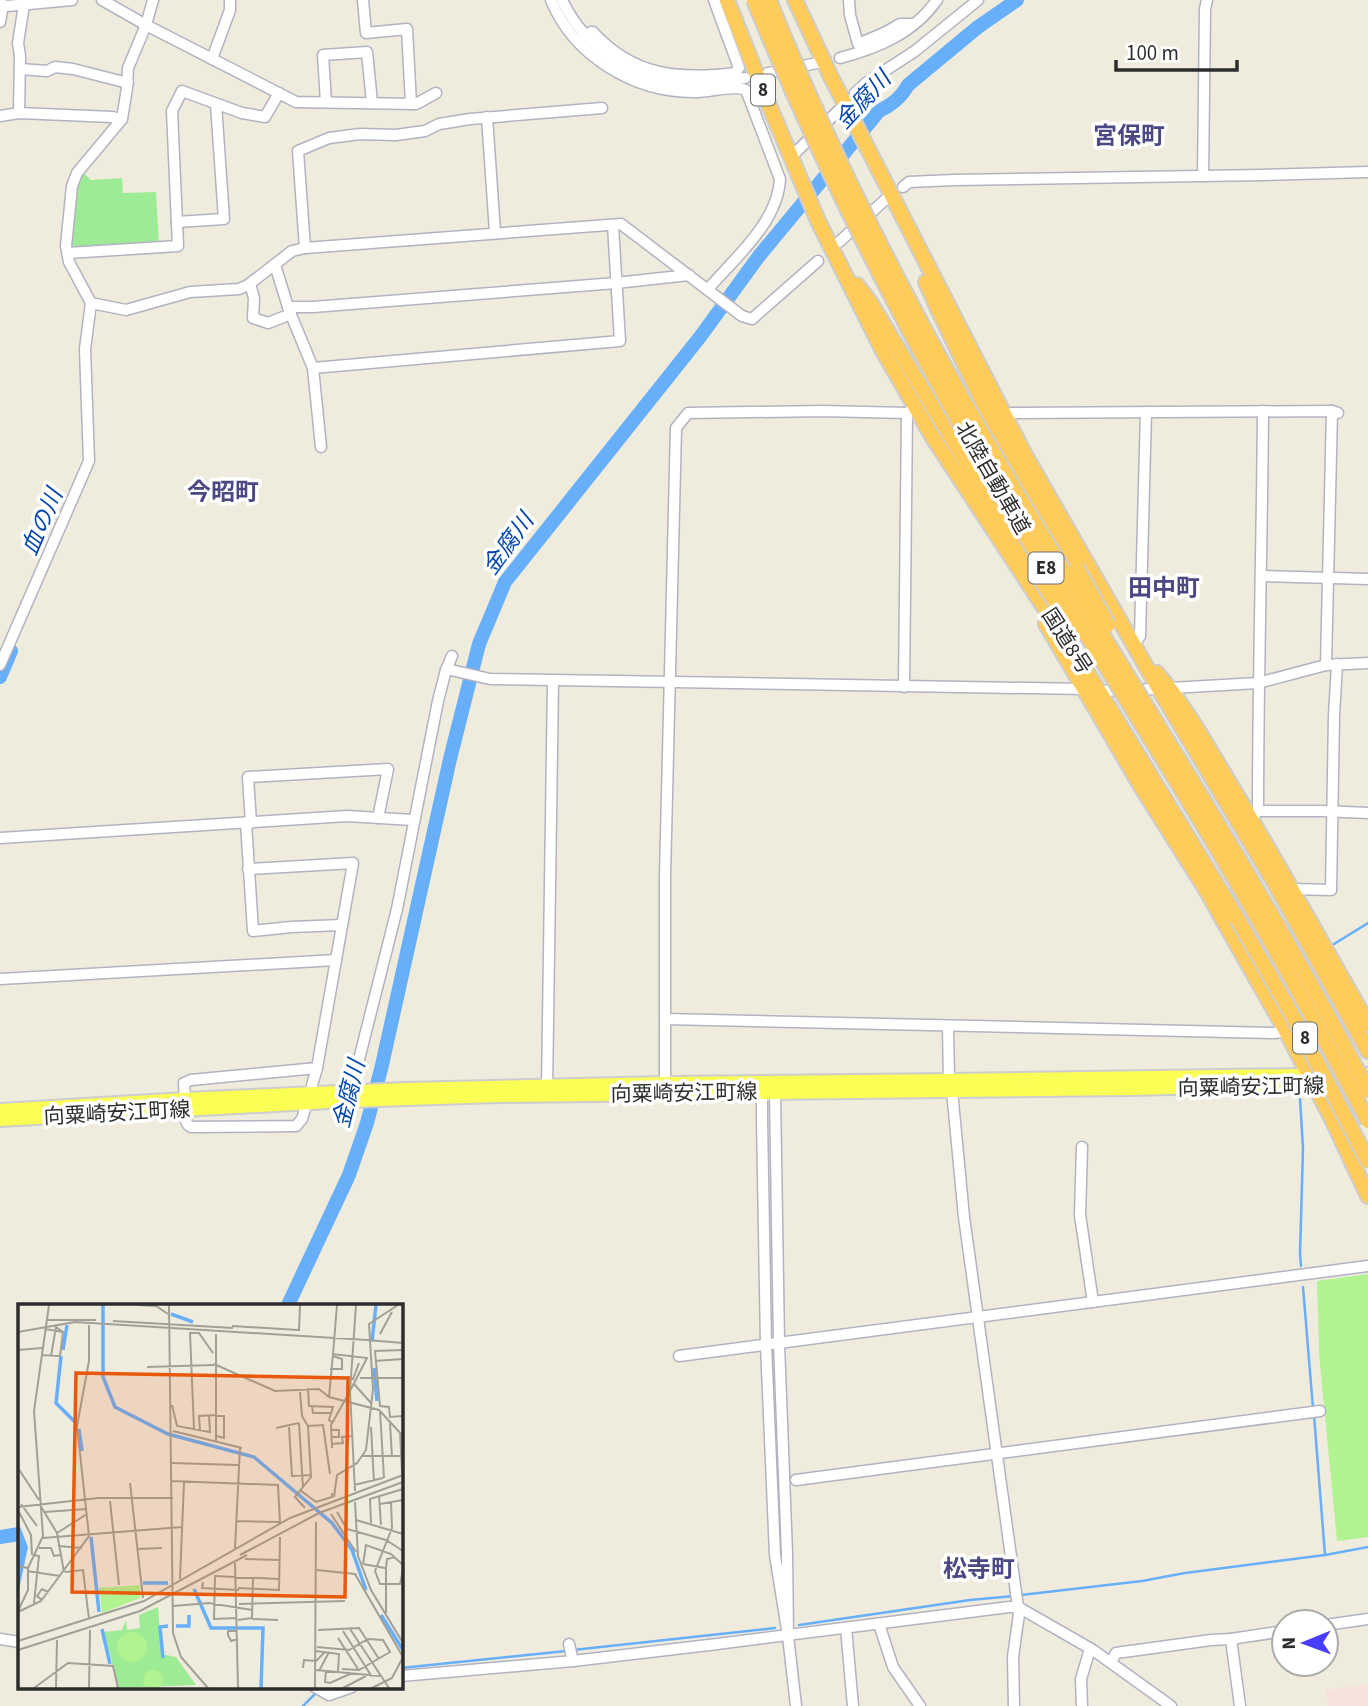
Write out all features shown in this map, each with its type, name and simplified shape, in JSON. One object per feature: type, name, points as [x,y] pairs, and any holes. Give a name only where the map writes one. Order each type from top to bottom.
[{"type":"highway","name":"国道8号","points":[[727,0],[819,223],[911,410],[1038,595],[1099,691],[1237,918],[1294,1018],[1368,1161]]},
{"type":"highway","name":"北陸自動車道","points":[[754,0],[833,178],[912,336],[1006,502],[1221,855],[1368,1121]]},
{"type":"highway","name":"北陸自動車道","points":[[769,0],[844,170],[923,328],[1018,496],[1202,796],[1300,964],[1368,1089]]},
{"type":"highway","points":[[795,0],[845,113],[881,172],[1003,413],[1050,499],[1134,645],[1254,815],[1368,1024]]},
{"type":"highway","points":[[881,172],[938,309],[988,413],[1202,796]]},
{"type":"highway","points":[[839,262],[870,302],[969,467],[1062,613],[1166,765]]},
{"type":"highway","points":[[998,537],[1015,572],[1083,689],[1205,888],[1286,1031],[1368,1196]]},
{"type":"highway","name":"8","points":[[1165,689],[1368,1051]]},
{"type":"main road","name":"向粟崎安江町線","points":[[0,1110],[547,1090],[768,1089],[1311,1079],[1368,1073]]},
{"type":"main road","name":"向粟崎安江町線","points":[[1311,1079],[1368,1089]]},
{"type":"main road","name":"向粟崎安江町線","points":[[0,1120],[185,1104]]},
{"type":"street","points":[[0,22],[1,4],[24,5],[72,0]]},
{"type":"street","points":[[102,0],[296,102],[416,104],[436,93]]},
{"type":"street","points":[[0,664],[89,461],[85,349],[91,303],[69,262],[66,246],[72,186],[77,173],[122,119],[128,68],[153,0]]},
{"type":"street","points":[[212,59],[230,10],[230,0]]},
{"type":"street","points":[[363,0],[372,103]]},
{"type":"street","points":[[551,0],[561,20],[609,58],[629,70],[667,82],[695,84],[745,78]]},
{"type":"street","points":[[562,0],[586,51],[622,75],[642,84],[680,92],[711,92],[740,87],[746,90],[780,168],[780,187],[773,210],[763,226],[709,291]]},
{"type":"street","points":[[579,33],[593,32],[622,57],[664,73],[690,77],[735,73],[739,68],[715,0]]},
{"type":"street","points":[[849,0],[858,44],[900,24],[915,24]]},
{"type":"street","points":[[840,58],[882,44],[915,24],[937,0]]},
{"type":"street","points":[[855,93],[915,51],[978,0]]},
{"type":"street","points":[[1203,176],[1207,0]]},
{"type":"street","points":[[19,113],[18,43],[24,5]]},
{"type":"street","points":[[366,33],[407,29],[411,104]]},
{"type":"street","points":[[326,102],[323,55],[367,52]]},
{"type":"street","points":[[768,73],[817,63]]},
{"type":"street","points":[[20,69],[73,69],[128,83]]},
{"type":"street","points":[[68,253],[178,246],[172,111],[183,91],[243,113],[265,117],[279,93]]},
{"type":"street","points":[[177,222],[224,219],[216,104]]},
{"type":"street","points":[[305,248],[298,151],[329,138],[360,134],[396,135],[425,131],[439,124],[487,117],[602,108]]},
{"type":"street","points":[[0,116],[19,113],[122,119]]},
{"type":"street","points":[[795,153],[845,113]]},
{"type":"street","points":[[487,117],[495,232]]},
{"type":"street","points":[[903,187],[909,182],[954,180],[1368,172]]},
{"type":"street","points":[[839,242],[886,199]]},
{"type":"street","points":[[91,303],[126,310],[190,292],[239,289],[250,284],[292,251],[305,248],[621,224],[743,316],[752,319],[818,261]]},
{"type":"street","points":[[313,368],[620,341],[613,225]]},
{"type":"street","points":[[275,265],[289,311],[313,368],[321,447]]},
{"type":"street","points":[[250,284],[254,298],[253,318],[268,323],[289,311],[313,307],[689,275]]},
{"type":"street","points":[[665,1088],[665,876],[676,428],[688,412],[911,410],[904,687]]},
{"type":"street","points":[[1264,411],[1254,815],[1368,813]]},
{"type":"street","points":[[1134,645],[1140,636],[1146,412]]},
{"type":"street","points":[[1003,413],[1335,412],[1329,577],[1334,716],[1331,890],[1292,889]]},
{"type":"street","points":[[1262,576],[1368,579]]},
{"type":"street","points":[[349,1096],[397,909],[438,701],[452,656]]},
{"type":"street","points":[[1099,691],[1258,683],[1331,665],[1368,663]]},
{"type":"street","points":[[449,670],[490,679],[553,681],[1083,689]]},
{"type":"street","points":[[547,1090],[553,681]]},
{"type":"street","points":[[342,925],[253,931],[248,869],[247,777],[388,769],[378,818]]},
{"type":"street","points":[[0,838],[347,816],[414,820]]},
{"type":"street","points":[[248,869],[354,863],[312,1085]]},
{"type":"street","points":[[0,979],[336,960]]},
{"type":"street","points":[[665,1019],[1275,1033],[1286,1031]]},
{"type":"street","points":[[948,1026],[950,1086],[964,1217],[1019,1614],[1013,1657],[1014,1706]]},
{"type":"street","points":[[305,1109],[296,1126],[191,1127],[186,1122],[184,1083],[191,1080],[317,1068]]},
{"type":"street","points":[[768,1089],[788,1554],[788,1636]]},
{"type":"street","points":[[768,1089],[766,1345],[775,1555],[796,1706]]},
{"type":"street","points":[[1082,1146],[1080,1214],[1093,1302]]},
{"type":"street","points":[[679,1356],[1368,1266]]},
{"type":"street","points":[[796,1480],[1316,1411]]},
{"type":"street","points":[[402,1676],[788,1636],[990,1608],[1017,1600],[1111,1662],[1171,1706]]},
{"type":"street","points":[[1340,1623],[1368,1619]]},
{"type":"street","points":[[879,1624],[893,1667],[920,1706]]},
{"type":"street","points":[[846,1628],[853,1706]]},
{"type":"street","points":[[1111,1662],[1116,1653],[1270,1633]]},
{"type":"street","points":[[0,1639],[18,1642]]},
{"type":"street","points":[[1231,1639],[1240,1706]]},
{"type":"street","points":[[569,1644],[572,1659]]},
{"type":"street","points":[[1082,1706],[1081,1679],[1090,1648]]},
{"type":"street","points":[[318,1688],[329,1695],[349,1688]]},
{"type":"shaded area","points":[[1368,1684],[1368,1706],[1328,1706],[1326,1690]]},
{"type":"green space","points":[[84,173],[91,180],[122,178],[123,193],[156,192],[159,243],[74,247],[70,244],[75,190]]},
{"type":"green space","points":[[1368,1274],[1368,1537],[1337,1541],[1319,1353],[1317,1281]]},
{"type":"waterway","name":"金腐川","points":[[288,1304],[349,1175],[367,1123],[479,644],[505,582],[700,337],[759,256],[879,111],[896,101],[908,85],[978,27],[1017,0]]},
{"type":"waterway","name":"血の川","points":[[0,677],[11,651]]},
{"type":"waterway","points":[[1334,944],[1368,923]]},
{"type":"waterway","points":[[1300,1099],[1303,1148],[1301,1266]]},
{"type":"waterway","points":[[1303,1287],[1313,1408]]},
{"type":"waterway","points":[[1314,1415],[1325,1555]]},
{"type":"waterway","name":"金腐川","points":[[0,1537],[18,1534]]},
{"type":"waterway","points":[[1021,1595],[1142,1581],[1368,1547]]},
{"type":"waterway","points":[[799,1625],[1014,1596]]},
{"type":"waterway","points":[[573,1650],[775,1628]]},
{"type":"waterway","points":[[402,1668],[566,1651]]},
{"type":"waterway","points":[[303,1706],[317,1692]]},
{"type":"district","name":"宮保町","points":[[1129,136]]},
{"type":"district","name":"今昭町","points":[[223,492]]},
{"type":"district","name":"田中町","points":[[1164,588]]},
{"type":"district","name":"松寺町","points":[[979,1569]]}]
